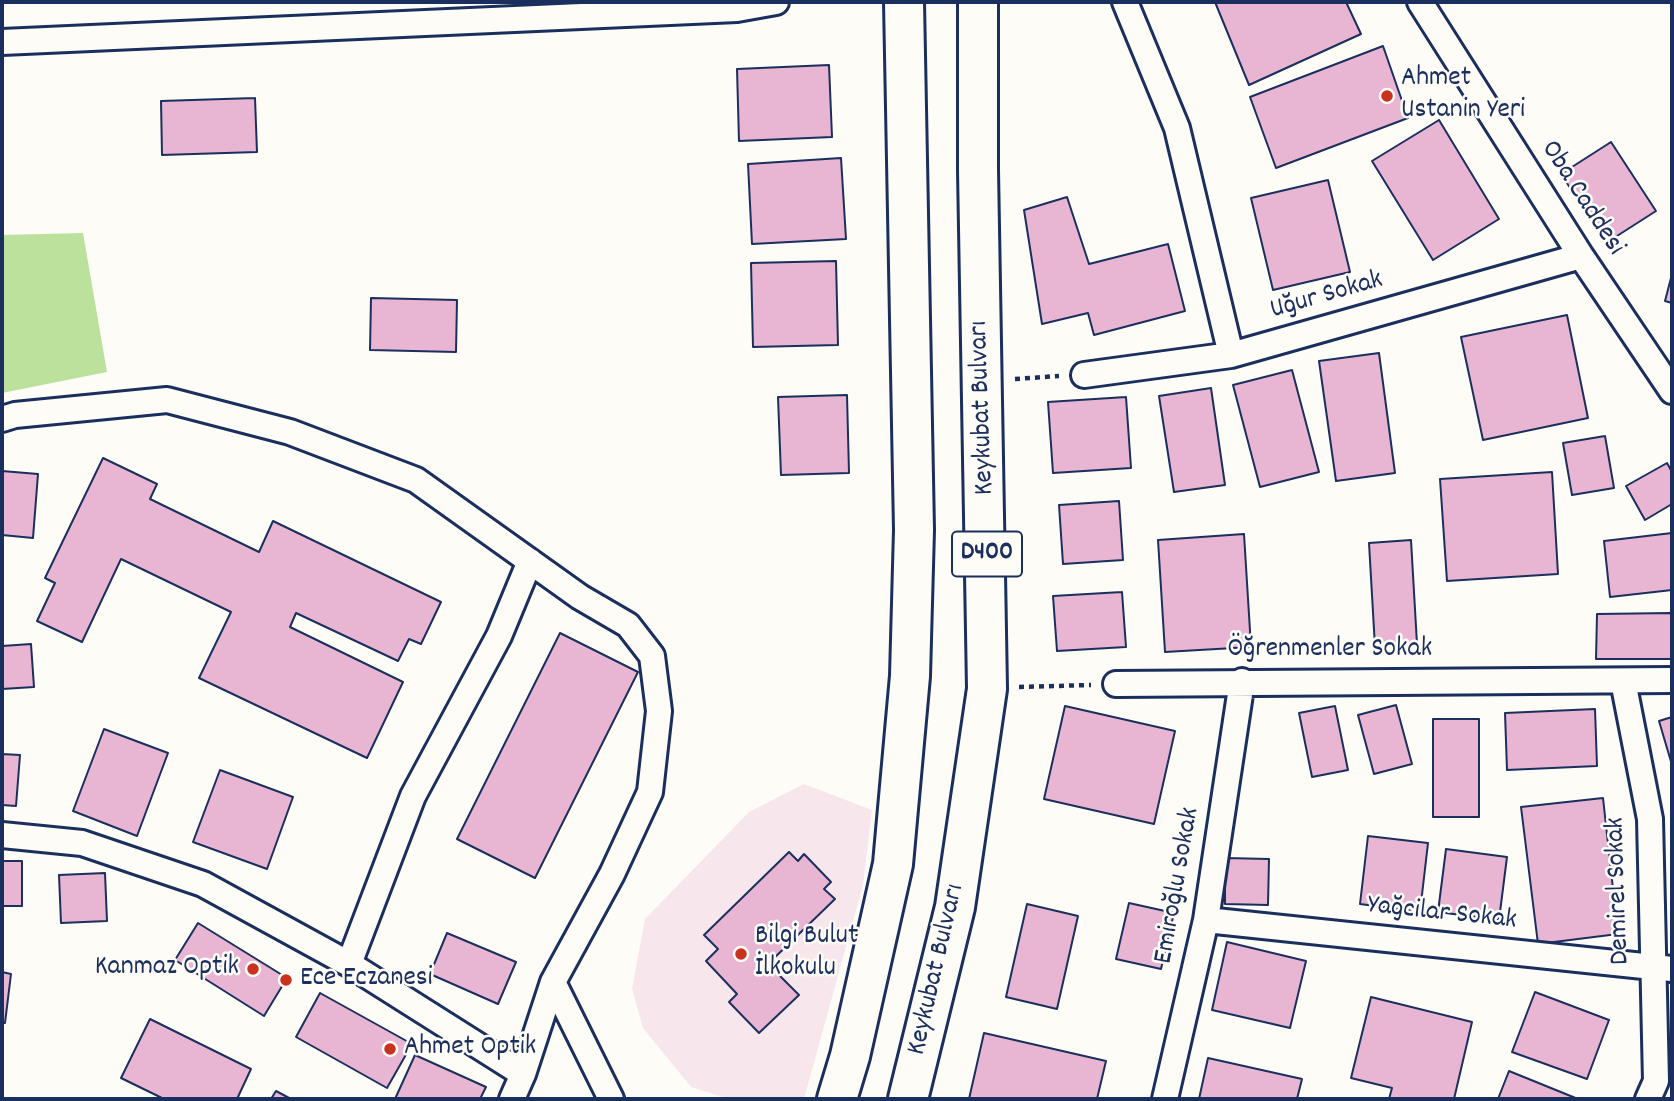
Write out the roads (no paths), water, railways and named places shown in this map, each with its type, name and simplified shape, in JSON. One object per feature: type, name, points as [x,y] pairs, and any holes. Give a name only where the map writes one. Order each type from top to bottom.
[{"type":"highway","name":"D400","points":[[837,1099],[850,1056],[893,864],[910,676],[914,530],[904,2]]},
{"type":"highway","name":"Keykubat Bulvarı","points":[[908,1099],[955,907],[988,689],[978,170],[978,2]]},
{"type":"street","points":[[2,42],[737,9],[776,2]]},
{"type":"street","points":[[1125,2],[1177,128],[1231,355]]},
{"type":"street","name":"Oba Caddesi","points":[[1420,2],[1581,256],[1672,391]]},
{"type":"street","name":"Uğur Sokak","points":[[1084,375],[1231,355],[1581,256]]},
{"type":"street","points":[[2,419],[15,415],[166,400],[290,432],[416,480],[580,597],[628,625],[652,656],[659,711],[650,792],[611,874],[553,982],[523,1074],[512,1099]]},
{"type":"street","points":[[349,964],[413,796],[499,636],[530,561]]},
{"type":"street","name":"Öğrenmenler Sokak","points":[[1116,684],[1672,680]]},
{"type":"street","name":"Emiroğlu Sokak","points":[[1165,1099],[1206,920],[1242,681]]},
{"type":"street","name":"Demirel Sokak","points":[[1623,681],[1650,819],[1663,968],[1656,1081],[1648,1099]]},
{"type":"street","points":[[2,835],[82,843],[203,884],[349,964],[523,1074]]},
{"type":"street","name":"Yağcilar Sokak","points":[[1206,920],[1663,968]]},
{"type":"street","points":[[553,982],[611,1099]]},
{"type":"place","name":"Ahmet Ustanin Yeri","points":[[1387,96]]},
{"type":"place","name":"Bilgi Bulut İlkokulu","points":[[741,954]]},
{"type":"place","name":"Kanmaz Optik","points":[[253,969]]},
{"type":"place","name":"Ece Eczanesi","points":[[286,980]]},
{"type":"place","name":"Ahmet Optik","points":[[390,1049]]}]
